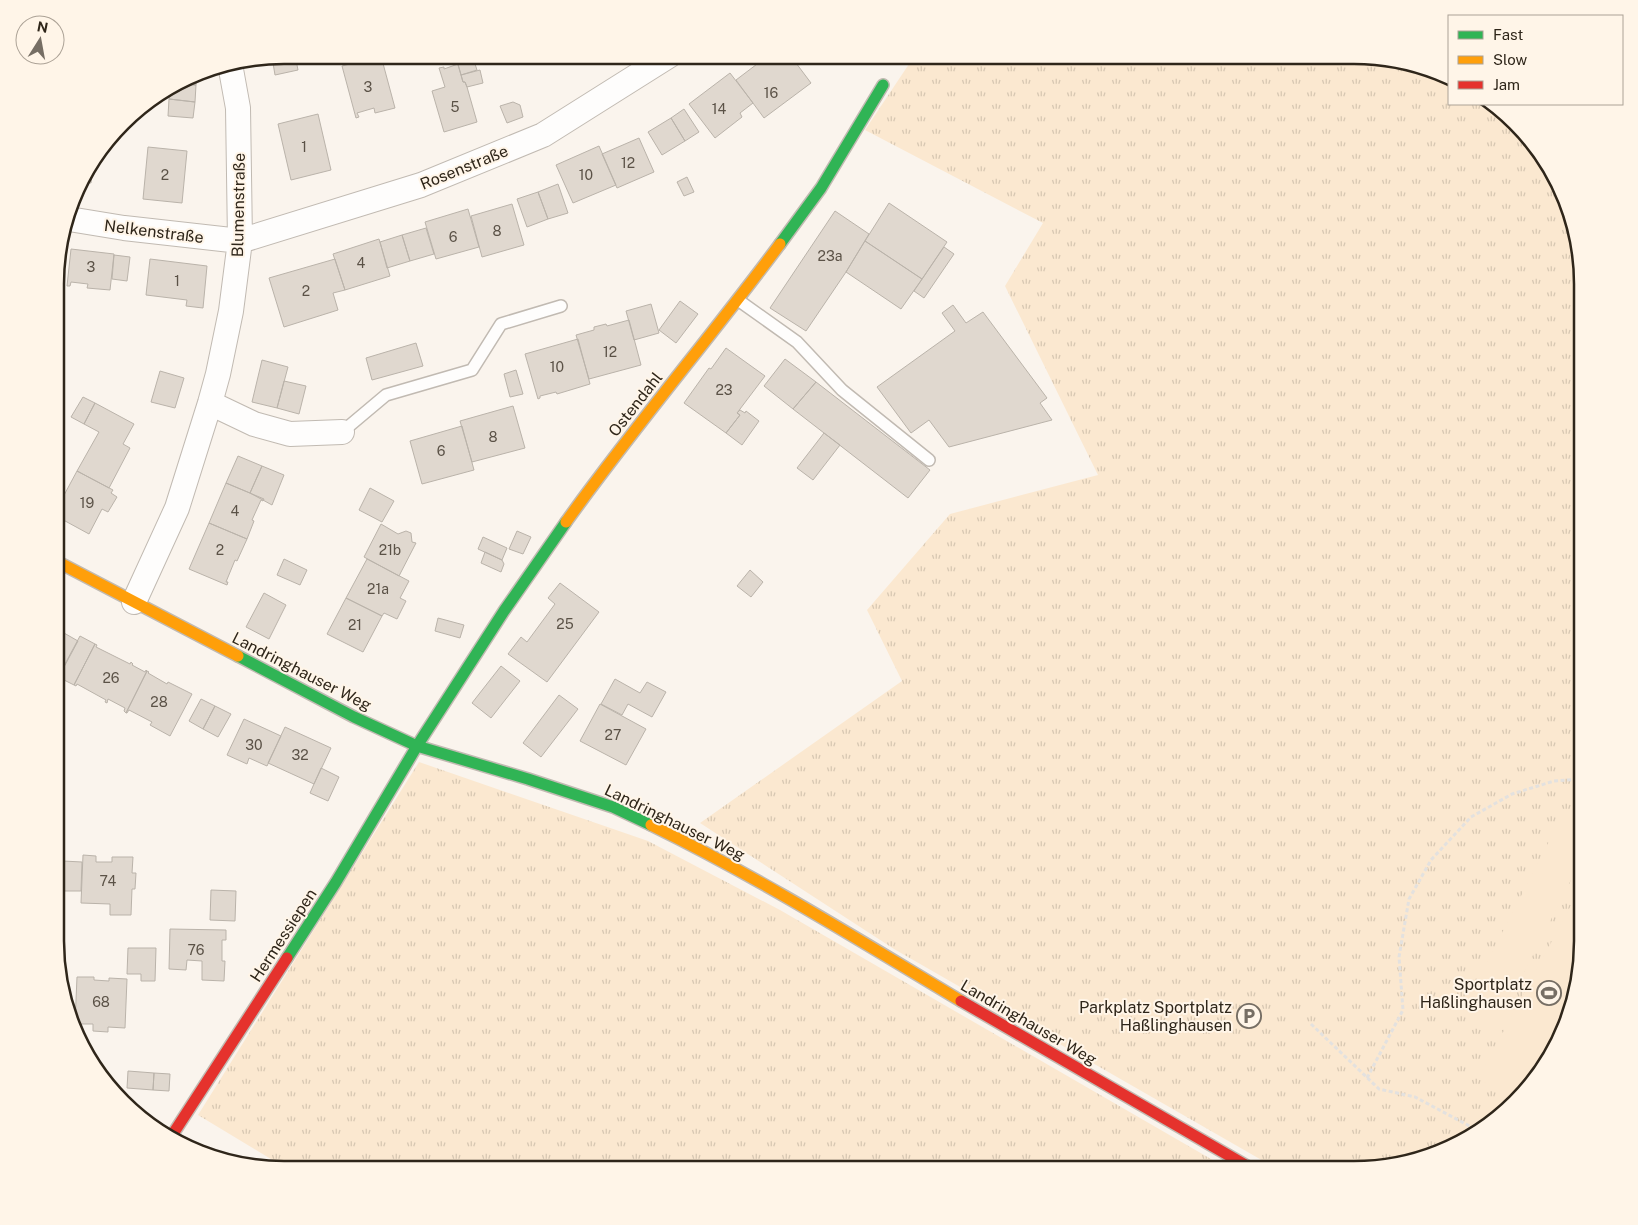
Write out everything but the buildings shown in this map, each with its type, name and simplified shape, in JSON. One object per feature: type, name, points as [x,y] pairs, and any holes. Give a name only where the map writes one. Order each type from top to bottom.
[{"type":"street","name":"Rosenstraße","points":[[240,241],[421,184],[543,135],[656,64]]},
{"type":"street","name":"Blumenstraße","points":[[134,602],[177,508],[218,374],[231,312],[240,241],[238,108],[231,70]]},
{"type":"street","name":"Ostendahl","points":[[417,746],[504,611],[575,510],[653,407],[738,300],[821,188],[883,85]]},
{"type":"street","name":"Nelkenstraße","points":[[73,220],[124,228],[240,241]]},
{"type":"street","points":[[210,403],[254,424],[290,434],[342,432]]},
{"type":"street","name":"Landringhauser Weg","points":[[64,565],[354,718],[417,746],[613,807],[683,841],[796,902],[982,1014],[1238,1161]]},
{"type":"street","name":"Hermessiepen","points":[[174,1133],[336,882],[417,746]]},
{"type":"lane","points":[[738,300],[797,342],[842,390],[929,460]]},
{"type":"lane","points":[[342,432],[386,395],[472,370],[501,324],[561,306]]},
{"type":"path","points":[[1367,1078],[1403,1010],[1399,957],[1410,899],[1431,860],[1471,817],[1512,794],[1554,780],[1574,779]]},
{"type":"path","points":[[1311,1024],[1379,1089],[1415,1097],[1472,1127]]},
{"type":"green space","points":[[909,64],[1369,64],[1412,71],[1448,84],[1448,105],[1482,105],[1520,139],[1545,174],[1558,199],[1567,226],[1574,269],[1574,956],[1567,999],[1558,1026],[1545,1052],[1510,1097],[1465,1132],[1439,1145],[1398,1157],[1369,1161],[1263,1161],[894,949],[700,823],[902,681],[867,610],[950,514],[1098,475],[1005,286],[1043,223],[865,130]]},
{"type":"green space","points":[[419,762],[648,841],[780,910],[1214,1161],[274,1161],[198,1115]]},
{"type":"green space","points":[[1560,820],[1574,827],[1574,874],[1495,1030],[1461,1013]]},
{"type":"green space","name":"Sportplatz Haßlinghausen","points":[[1574,900],[1574,956],[1570,985],[1563,1012],[1552,1039],[1537,1064],[1511,1096],[1478,1079]]},
{"type":"traffic: fast","points":[[780,244],[821,188],[883,85]]},
{"type":"traffic: fast","points":[[287,958],[336,882],[417,746],[504,611],[566,522]]},
{"type":"traffic: fast","points":[[238,656],[354,717],[417,746],[613,807],[651,825]]},
{"type":"traffic: slow","points":[[566,522],[780,244]]},
{"type":"traffic: slow","points":[[64,565],[238,656]]},
{"type":"traffic: slow","points":[[651,825],[769,887],[961,1001]]},
{"type":"traffic: jam","points":[[174,1132],[287,958]]},
{"type":"traffic: jam","points":[[961,1001],[1238,1161]]},
{"type":"place","name":"Sportplatz Haßlinghausen","points":[[1549,993]]},
{"type":"place","name":"Parkplatz Sportplatz Haßlinghausen","points":[[1249,1016]]}]
